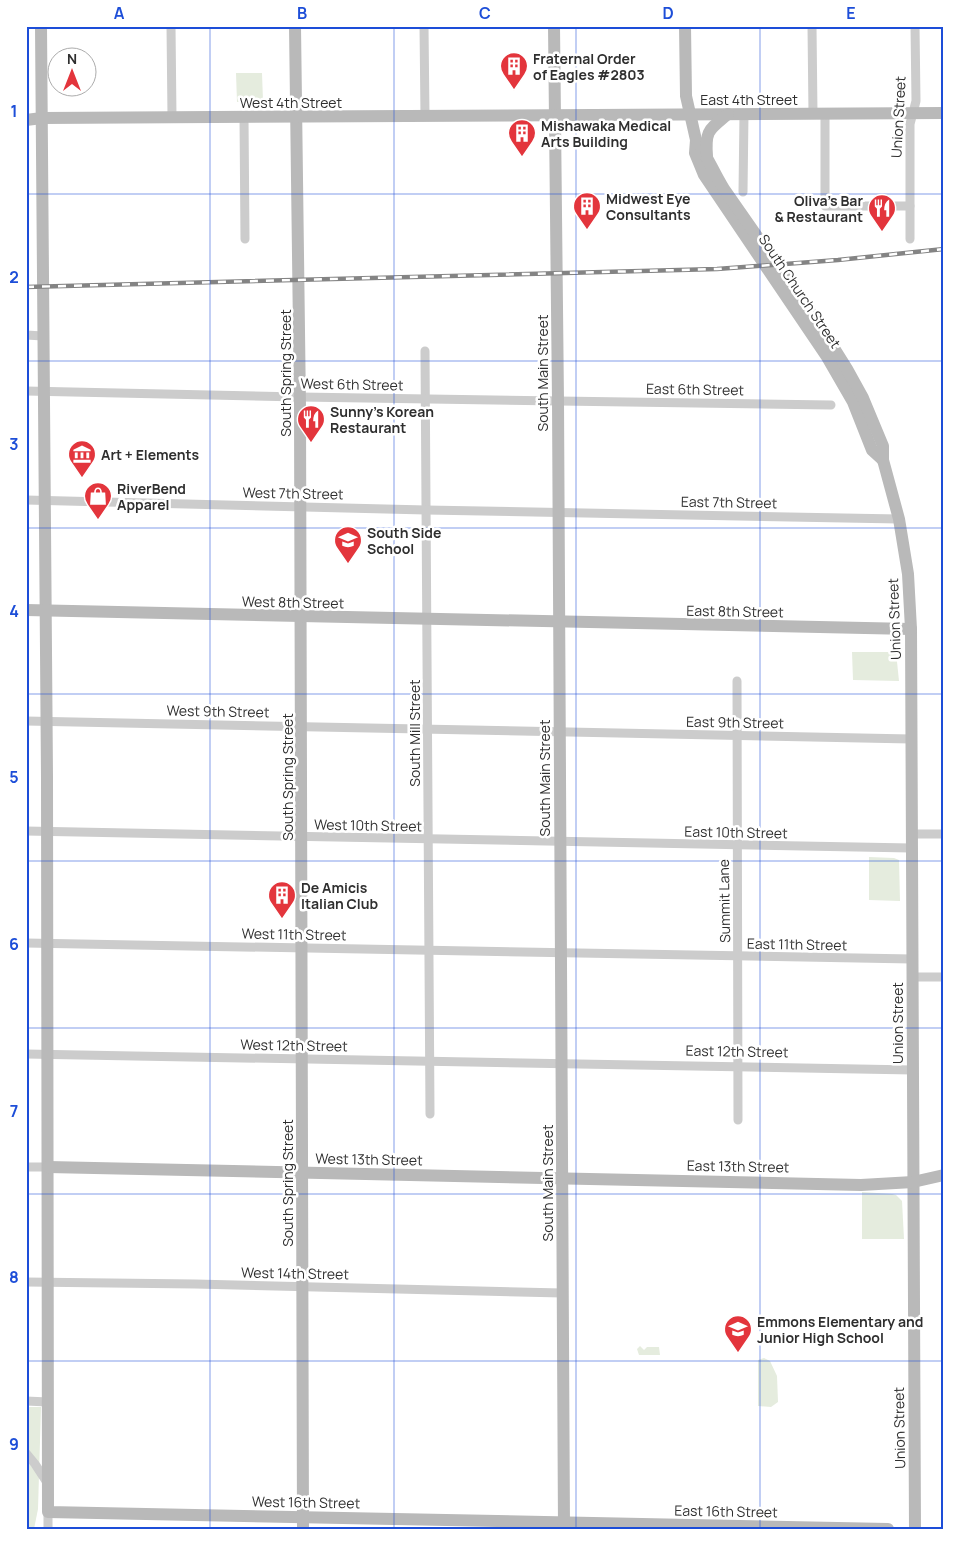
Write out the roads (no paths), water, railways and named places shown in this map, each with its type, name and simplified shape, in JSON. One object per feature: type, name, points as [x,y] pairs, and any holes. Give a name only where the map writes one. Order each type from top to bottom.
[{"type":"street","points":[[41,26],[47,721],[48,1529]]},
{"type":"street","points":[[171,26],[172,117]]},
{"type":"street","name":"South Spring Street","points":[[295,26],[298,117],[302,727],[303,1523]]},
{"type":"street","points":[[424,26],[425,116]]},
{"type":"street","name":"South Main Street","points":[[554,26],[564,1526]]},
{"type":"street","name":"South Church Street","points":[[685,26],[686,96],[696,140],[695,153],[704,175],[831,363],[852,402],[872,450],[883,460]]},
{"type":"street","points":[[812,26],[825,206],[910,206]]},
{"type":"street","name":"Union Street","points":[[910,239],[910,124],[916,101],[916,26]]},
{"type":"street","name":"East 4th Street","points":[[555,115],[944,113]]},
{"type":"street","points":[[707,158],[706,140],[708,133],[710,129],[728,114]]},
{"type":"street","points":[[743,192],[744,114]]},
{"type":"street","name":"West 4th Street","points":[[26,120],[42,118],[555,115]]},
{"type":"street","points":[[244,117],[245,239]]},
{"type":"street","name":"South Church Street","points":[[696,140],[724,189],[822,329],[863,398],[883,446],[883,460],[899,519]]},
{"type":"street","points":[[26,335],[44,336]]},
{"type":"street","name":"South Mill Street","points":[[425,352],[430,1114]]},
{"type":"street","name":"West 6th Street","points":[[26,391],[558,401]]},
{"type":"street","name":"East 6th Street","points":[[558,401],[831,406]]},
{"type":"street","name":"West 7th Street","points":[[26,500],[558,512]]},
{"type":"street","name":"East 7th Street","points":[[558,512],[899,519]]},
{"type":"street","name":"Union Street","points":[[899,519],[908,574],[911,630],[915,1529]]},
{"type":"street","name":"West 8th Street","points":[[26,610],[559,622]]},
{"type":"street","name":"East 8th Street","points":[[559,622],[911,630]]},
{"type":"street","name":"Summit Lane","points":[[738,681],[738,1120]]},
{"type":"street","name":"West 9th Street","points":[[26,721],[559,731]]},
{"type":"street","name":"East 9th Street","points":[[559,731],[911,739]]},
{"type":"street","name":"West 10th Street","points":[[26,831],[560,842]]},
{"type":"street","points":[[911,834],[944,834]]},
{"type":"street","name":"East 10th Street","points":[[560,842],[911,848]]},
{"type":"street","name":"West 11th Street","points":[[26,943],[561,953]]},
{"type":"street","name":"East 11th Street","points":[[561,953],[912,959]]},
{"type":"street","points":[[912,977],[944,977]]},
{"type":"street","name":"West 12th Street","points":[[26,1054],[562,1063]]},
{"type":"street","name":"East 12th Street","points":[[562,1063],[913,1070]]},
{"type":"street","name":"West 13th Street","points":[[26,1167],[562,1178]]},
{"type":"street","points":[[913,1182],[944,1175]]},
{"type":"street","name":"East 13th Street","points":[[562,1178],[861,1185],[913,1182]]},
{"type":"street","name":"West 14th Street","points":[[26,1282],[302,1286],[562,1293]]},
{"type":"street","points":[[26,1402],[48,1402]]},
{"type":"street","points":[[26,1453],[48,1484]]},
{"type":"street","points":[[43,1529],[48,1515]]},
{"type":"street","name":"West 16th Street","points":[[48,1515],[303,1523],[564,1526]]},
{"type":"street","name":"East 16th Street","points":[[564,1526],[888,1529]]},
{"type":"railway","points":[[26,287],[717,269],[838,260],[944,249]]},
{"type":"place","name":"Fraternal Order of Eagles #2803","points":[[514,90]]},
{"type":"place","name":"Mishawaka Medical Arts Building","points":[[522,157]]},
{"type":"place","name":"Midwest Eye Consultants","points":[[587,230]]},
{"type":"place","name":"Oliva's Bar & Restaurant","points":[[882,232]]},
{"type":"place","name":"Sunny's Korean Restaurant","points":[[311,443]]},
{"type":"place","name":"Art + Elements","points":[[82,478]]},
{"type":"place","name":"RiverBend Apparel","points":[[98,520]]},
{"type":"place","name":"South Side School","points":[[348,564]]},
{"type":"place","name":"De Amicis Italian Club","points":[[282,919]]},
{"type":"place","name":"Emmons Elementary and Junior High School","points":[[738,1353]]}]
